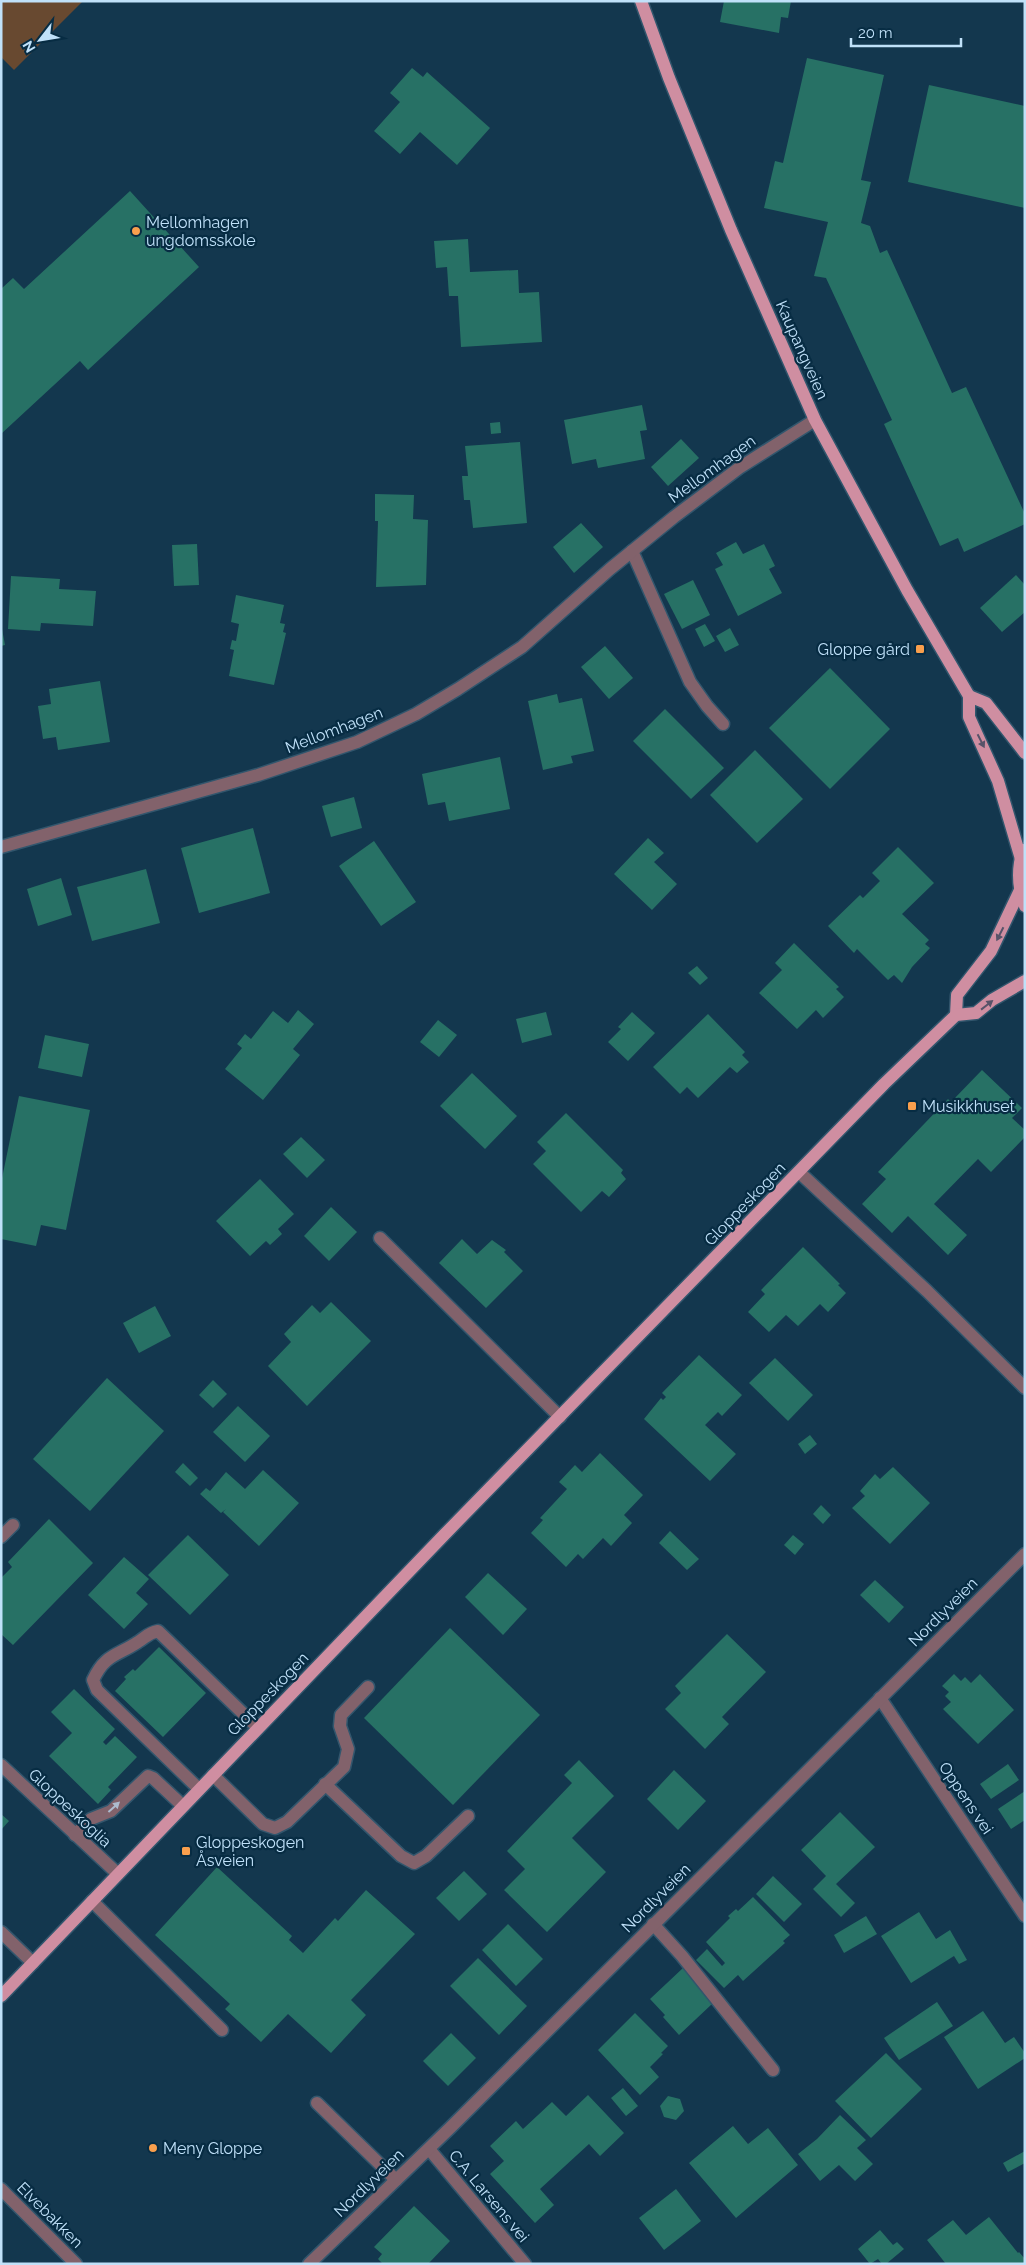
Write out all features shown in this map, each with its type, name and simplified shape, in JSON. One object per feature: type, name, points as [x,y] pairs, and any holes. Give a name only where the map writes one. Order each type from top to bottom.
[{"type":"main road","name":"Kaupangveien","points":[[641,1],[669,78],[731,230],[815,420],[907,590],[969,696],[969,716],[998,781],[1020,859]]},
{"type":"main road","name":"Kaupangveien","points":[[969,696],[986,703],[1025,753]]},
{"type":"main road","points":[[1025,846],[1020,859],[1020,890],[1025,906]]},
{"type":"main road","points":[[1020,890],[991,951],[957,996],[956,1015],[976,1013],[992,1000],[1025,981]]},
{"type":"main road","name":"Gloppeskogen","points":[[1,1996],[258,1728],[884,1084],[956,1015]]},
{"type":"street","name":"Mellomhagen","points":[[1,846],[258,775],[358,742],[416,714],[522,647],[632,551],[739,468],[815,420]]},
{"type":"street","points":[[632,551],[690,682],[723,724]]},
{"type":"street","points":[[799,1172],[927,1291],[1025,1388]]},
{"type":"street","points":[[380,1238],[560,1417]]},
{"type":"street","points":[[1,1537],[13,1525]]},
{"type":"street","name":"Nordlyveien","points":[[310,2264],[429,2148],[1025,1554]]},
{"type":"street","points":[[199,1789],[98,1690],[93,1680],[98,1669],[116,1652],[138,1642],[148,1633],[158,1631],[258,1728]]},
{"type":"street","points":[[213,1775],[263,1824],[275,1828],[287,1822],[344,1766],[348,1749],[340,1726],[341,1715],[368,1687]]},
{"type":"street","name":"Oppens vei","points":[[880,1698],[1025,1916]]},
{"type":"street","name":"Gloppeskoglia","points":[[1,1764],[118,1874]]},
{"type":"street","points":[[75,1835],[91,1819],[111,1811],[148,1776],[153,1778],[183,1806]]},
{"type":"street","points":[[325,1784],[401,1856],[414,1863],[426,1856],[468,1816]]},
{"type":"street","points":[[92,1901],[222,2030]]},
{"type":"street","points":[[653,1924],[682,1956],[773,2070]]},
{"type":"street","points":[[1,1932],[33,1963]]},
{"type":"street","points":[[318,2103],[396,2180]]},
{"type":"street","name":"C.A. Larsens vei","points":[[429,2148],[525,2264]]},
{"type":"street","name":"Elvebakken","points":[[1,2189],[76,2264]]},
{"type":"shaded area","points":[[1,1],[83,1],[14,70],[1,57]]},
{"type":"building","points":[[724,1],[791,1],[788,18],[781,17],[779,33],[720,22]]},
{"type":"building","points":[[807,58],[884,75],[861,180],[871,182],[861,223],[870,226],[880,253],[887,250],[952,393],[966,387],[1025,514],[1025,524],[964,552],[958,538],[940,546],[884,424],[892,420],[826,278],[814,276],[828,222],[764,208],[775,161],[783,163]]},
{"type":"building","points":[[412,68],[423,77],[427,72],[490,128],[457,165],[420,132],[400,154],[374,131],[400,102],[390,93]]},
{"type":"building","points":[[929,85],[1025,106],[1025,208],[908,182]]},
{"type":"building","points":[[130,191],[199,267],[88,370],[80,361],[1,434],[1,289],[13,278],[24,289]]},
{"type":"building","points":[[468,239],[470,272],[518,270],[519,293],[539,292],[542,342],[461,347],[458,296],[449,296],[447,267],[436,268],[434,241]]},
{"type":"building","points":[[642,405],[647,430],[640,431],[645,459],[598,468],[596,459],[572,464],[564,420]]},
{"type":"building","points":[[500,422],[501,433],[491,434],[490,423]]},
{"type":"building","points":[[681,439],[699,458],[668,486],[651,467]]},
{"type":"building","points":[[520,442],[527,523],[473,528],[470,500],[464,500],[462,476],[468,476],[465,446]]},
{"type":"building","points":[[375,494],[414,495],[413,519],[428,520],[426,585],[376,587],[378,521],[375,521]]},
{"type":"building","points":[[581,523],[603,547],[574,573],[553,547]]},
{"type":"building","points":[[736,542],[743,554],[764,544],[775,566],[769,569],[782,593],[738,616],[715,569],[723,565],[716,553]]},
{"type":"building","points":[[197,544],[199,585],[174,586],[172,545]]},
{"type":"building","points":[[1016,575],[1025,585],[1025,612],[1002,632],[980,608]]},
{"type":"building","points":[[11,576],[60,579],[59,589],[96,591],[93,626],[41,623],[40,631],[8,629]]},
{"type":"building","points":[[693,580],[710,615],[682,629],[664,594]]},
{"type":"building","points":[[236,595],[284,605],[280,623],[285,624],[283,632],[286,633],[274,685],[229,676],[234,650],[230,649],[232,640],[236,641],[239,624],[231,622]]},
{"type":"building","points":[[705,624],[715,641],[704,647],[695,629]]},
{"type":"building","points":[[730,628],[739,645],[725,652],[716,636]]},
{"type":"building","points":[[1,630],[5,645],[1,646]]},
{"type":"building","points":[[605,646],[633,678],[609,699],[581,667]]},
{"type":"building","points":[[830,668],[890,729],[830,789],[769,728]]},
{"type":"building","points":[[100,681],[110,742],[58,750],[56,737],[43,739],[38,706],[51,704],[49,689]]},
{"type":"building","points":[[557,694],[559,703],[582,698],[594,751],[571,756],[573,763],[543,770],[528,701]]},
{"type":"building","points":[[665,709],[724,768],[691,799],[633,741]]},
{"type":"building","points":[[755,750],[803,799],[757,843],[710,795]]},
{"type":"building","points":[[500,757],[510,809],[449,821],[445,802],[428,805],[422,774]]},
{"type":"building","points":[[354,797],[362,828],[331,837],[322,806]]},
{"type":"building","points":[[253,828],[270,893],[199,913],[181,848]]},
{"type":"building","points":[[648,838],[664,853],[654,862],[677,884],[652,910],[614,874]]},
{"type":"building","points":[[374,841],[416,902],[381,926],[339,866]]},
{"type":"building","points":[[898,847],[934,883],[902,914],[929,940],[925,944],[930,948],[912,967],[902,983],[894,975],[888,980],[857,949],[854,953],[828,926],[860,895],[863,898],[880,881],[872,873]]},
{"type":"building","points":[[146,869],[160,923],[92,941],[77,887]]},
{"type":"building","points":[[61,878],[72,915],[38,926],[27,889]]},
{"type":"building","points":[[794,943],[839,987],[836,989],[844,997],[823,1018],[816,1010],[797,1029],[759,993],[782,970],[775,963]]},
{"type":"building","points":[[697,966],[708,978],[700,985],[688,973]]},
{"type":"building","points":[[298,1010],[314,1024],[293,1049],[300,1055],[263,1100],[225,1069],[242,1048],[237,1044],[245,1034],[251,1039],[273,1011],[288,1023]]},
{"type":"building","points":[[546,1012],[552,1035],[522,1043],[516,1019]]},
{"type":"building","points":[[632,1012],[655,1033],[628,1061],[608,1042],[621,1029],[618,1027]]},
{"type":"building","points":[[708,1014],[745,1052],[742,1055],[749,1062],[737,1073],[730,1067],[698,1098],[687,1087],[680,1094],[653,1067]]},
{"type":"building","points":[[438,1020],[457,1035],[439,1057],[420,1042]]},
{"type":"building","points":[[45,1035],[89,1044],[82,1077],[38,1068]]},
{"type":"building","points":[[982,1070],[1022,1108],[1012,1118],[1025,1130],[1025,1137],[991,1172],[978,1159],[934,1204],[967,1235],[948,1255],[908,1216],[892,1233],[862,1204],[886,1179],[878,1172],[948,1099],[951,1102]]},
{"type":"building","points":[[472,1073],[517,1116],[485,1149],[440,1106]]},
{"type":"building","points":[[19,1096],[90,1110],[66,1230],[41,1225],[36,1246],[1,1239],[1,1183]]},
{"type":"building","points":[[566,1113],[623,1170],[621,1173],[626,1179],[609,1197],[602,1191],[581,1212],[533,1164],[546,1151],[537,1142]]},
{"type":"building","points":[[301,1137],[325,1160],[307,1178],[283,1154]]},
{"type":"building","points":[[260,1179],[294,1214],[278,1229],[282,1234],[270,1245],[266,1241],[250,1256],[216,1221]]},
{"type":"building","points":[[331,1207],[357,1232],[329,1261],[304,1236]]},
{"type":"building","points":[[462,1239],[477,1254],[492,1240],[506,1250],[504,1252],[523,1271],[486,1308],[439,1263]]},
{"type":"building","points":[[803,1247],[840,1284],[838,1285],[846,1293],[828,1312],[820,1304],[798,1326],[786,1315],[769,1332],[748,1312],[765,1294],[761,1290]]},
{"type":"building","points":[[331,1302],[371,1341],[307,1406],[268,1366],[291,1342],[284,1334],[312,1305],[320,1313]]},
{"type":"building","points":[[155,1306],[171,1336],[139,1353],[123,1323]]},
{"type":"building","points":[[699,1355],[742,1395],[722,1416],[718,1412],[705,1425],[736,1454],[710,1481],[644,1419],[661,1398],[663,1400],[666,1397],[662,1393]]},
{"type":"building","points":[[775,1358],[813,1395],[788,1421],[749,1383]]},
{"type":"building","points":[[107,1378],[164,1431],[90,1511],[33,1459]]},
{"type":"building","points":[[213,1380],[227,1394],[213,1408],[199,1395]]},
{"type":"building","points":[[238,1406],[270,1436],[245,1462],[213,1432]]},
{"type":"building","points":[[810,1435],[817,1444],[805,1454],[798,1444]]},
{"type":"building","points":[[600,1453],[643,1495],[624,1515],[632,1523],[611,1546],[603,1538],[583,1559],[578,1554],[566,1567],[531,1533],[543,1520],[540,1518],[567,1489],[559,1482],[575,1465],[582,1472]]},
{"type":"building","points":[[183,1463],[198,1478],[190,1486],[175,1472]]},
{"type":"building","points":[[893,1467],[930,1503],[890,1544],[852,1508],[865,1496],[860,1491],[875,1474],[880,1479]]},
{"type":"building","points":[[263,1470],[299,1503],[259,1546],[223,1512],[226,1509],[221,1513],[200,1494],[206,1488],[210,1491],[226,1472],[245,1489]]},
{"type":"building","points":[[821,1505],[831,1515],[823,1524],[813,1514]]},
{"type":"building","points":[[49,1519],[93,1563],[13,1645],[1,1634],[1,1578],[12,1567],[8,1562]]},
{"type":"building","points":[[670,1531],[699,1559],[687,1570],[659,1543]]},
{"type":"building","points":[[188,1535],[229,1575],[190,1615],[148,1575]]},
{"type":"building","points":[[793,1535],[804,1544],[795,1555],[784,1545]]},
{"type":"building","points":[[124,1557],[149,1579],[136,1593],[148,1604],[124,1629],[88,1595]]},
{"type":"building","points":[[488,1573],[527,1609],[503,1635],[465,1597]]},
{"type":"building","points":[[875,1580],[904,1607],[889,1623],[860,1595]]},
{"type":"building","points":[[450,1628],[540,1715],[453,1805],[364,1718]]},
{"type":"building","points":[[727,1634],[766,1672],[722,1717],[729,1724],[705,1749],[665,1709],[681,1693],[675,1686]]},
{"type":"building","points":[[159,1647],[206,1693],[163,1737],[115,1691],[126,1679],[124,1677],[133,1669],[135,1671]]},
{"type":"building","points":[[954,1674],[961,1681],[965,1677],[971,1683],[980,1674],[1014,1710],[978,1744],[943,1709],[951,1702],[945,1696],[949,1692],[942,1686]]},
{"type":"building","points":[[74,1689],[115,1729],[103,1742],[106,1745],[115,1736],[137,1757],[108,1787],[111,1790],[98,1804],[49,1756],[72,1733],[51,1712]]},
{"type":"building","points":[[579,1760],[614,1796],[572,1838],[606,1872],[547,1932],[504,1890],[525,1869],[507,1851],[572,1783],[564,1775]]},
{"type":"building","points":[[1008,1764],[1019,1780],[991,1799],[980,1784]]},
{"type":"building","points":[[674,1770],[706,1801],[678,1830],[647,1799]]},
{"type":"building","points":[[1025,1791],[1025,1820],[1011,1829],[998,1809]]},
{"type":"building","points":[[840,1812],[875,1847],[836,1884],[855,1903],[841,1917],[813,1889],[826,1876],[801,1850]]},
{"type":"building","points":[[1,1814],[9,1821],[1,1830]]},
{"type":"building","points":[[217,1867],[292,1936],[289,1940],[303,1953],[335,1918],[338,1921],[366,1890],[415,1934],[351,2000],[366,2015],[331,2053],[288,2014],[261,2042],[225,2009],[230,2004],[155,1935]]},
{"type":"building","points":[[464,1871],[487,1894],[459,1921],[436,1898]]},
{"type":"building","points":[[773,1876],[802,1904],[784,1922],[756,1894]]},
{"type":"building","points":[[753,1897],[790,1935],[783,1941],[785,1943],[743,1981],[738,1975],[724,1988],[696,1960],[707,1949],[722,1966],[725,1963],[706,1942],[730,1918],[728,1916],[736,1909],[738,1911]]},
{"type":"building","points":[[919,1912],[936,1939],[950,1930],[967,1960],[959,1964],[954,1956],[911,1983],[881,1936]]},
{"type":"building","points":[[866,1916],[877,1934],[844,1953],[834,1935]]},
{"type":"building","points":[[508,1924],[543,1959],[516,1986],[482,1950]]},
{"type":"building","points":[[478,1958],[527,2006],[499,2035],[450,1986]]},
{"type":"building","points":[[683,1968],[712,2004],[679,2035],[663,2017],[665,2015],[650,1999]]},
{"type":"building","points":[[937,2002],[953,2026],[899,2060],[884,2038]]},
{"type":"building","points":[[983,2011],[1005,2043],[1014,2037],[1025,2053],[1025,2058],[978,2089],[944,2037]]},
{"type":"building","points":[[635,2013],[668,2046],[650,2067],[659,2077],[640,2095],[598,2050]]},
{"type":"building","points":[[451,2033],[476,2058],[448,2086],[423,2061]]},
{"type":"building","points":[[886,2053],[922,2089],[871,2138],[835,2101]]},
{"type":"building","points":[[623,2088],[638,2106],[626,2116],[611,2098]]},
{"type":"building","points":[[588,2095],[624,2133],[600,2156],[589,2144],[540,2189],[554,2205],[535,2223],[490,2174],[504,2161],[490,2146],[516,2121],[523,2129],[552,2102],[566,2116]]},
{"type":"building","points":[[668,2096],[680,2099],[684,2111],[676,2120],[664,2117],[660,2106]]},
{"type":"building","points":[[840,2115],[866,2140],[857,2148],[873,2164],[855,2181],[839,2165],[820,2181],[798,2154],[817,2139]]},
{"type":"building","points":[[733,2126],[748,2144],[768,2128],[798,2165],[736,2218],[689,2163]]},
{"type":"building","points":[[1025,2151],[1025,2163],[1008,2172],[1003,2163]]},
{"type":"building","points":[[676,2189],[701,2221],[664,2250],[639,2218]]},
{"type":"building","points":[[414,2206],[450,2241],[428,2264],[383,2264],[378,2259],[382,2254],[374,2247]]},
{"type":"building","points":[[989,2217],[1025,2259],[1025,2264],[946,2264],[927,2240],[953,2220],[966,2235]]},
{"type":"building","points":[[880,2230],[893,2245],[897,2242],[904,2249],[886,2264],[882,2264],[878,2259],[870,2264],[858,2249]]},
{"type":"place","name":"Mellomhagen ungdomsskole","points":[[136,231]]},
{"type":"place","name":"Gloppe gård","points":[[920,649]]},
{"type":"place","name":"Musikkhuset","points":[[912,1106]]},
{"type":"place","name":"Gloppeskogen Åsveien","points":[[186,1851]]},
{"type":"place","name":"Meny Gloppe","points":[[153,2148]]}]
